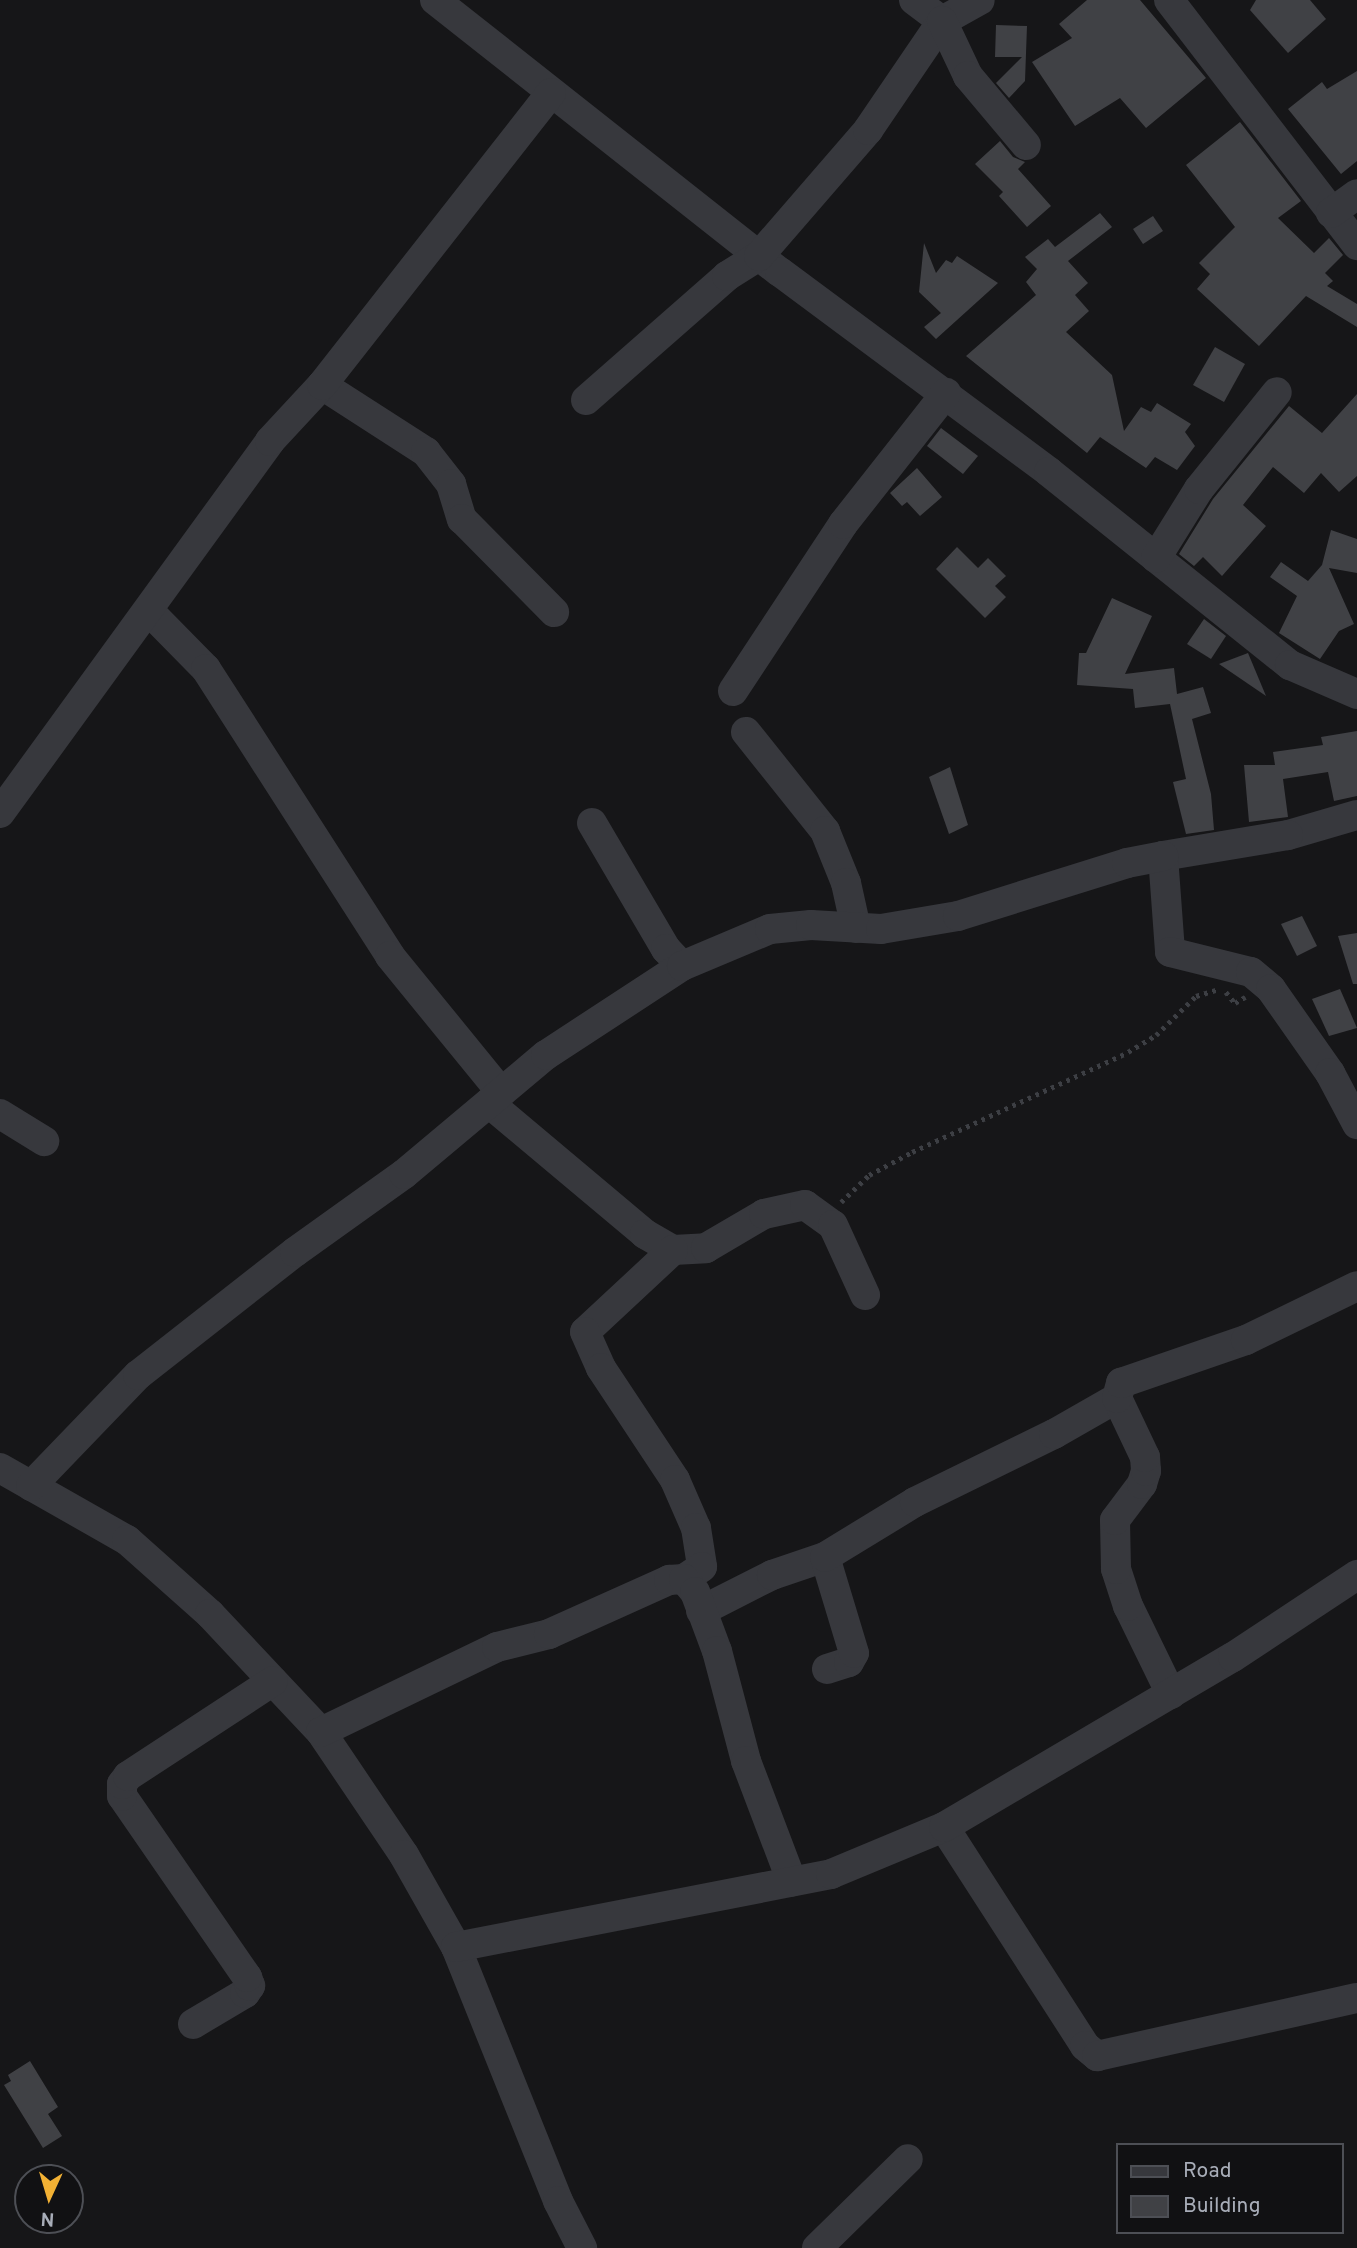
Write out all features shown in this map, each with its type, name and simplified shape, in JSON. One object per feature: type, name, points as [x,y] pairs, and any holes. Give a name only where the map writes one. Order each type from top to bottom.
[{"type":"street","points":[[436,0],[759,256],[946,393],[1290,665],[1357,694]]},
{"type":"street","points":[[914,0],[942,21],[968,76],[1026,145]]},
{"type":"street","points":[[586,400],[727,276],[759,256],[868,130],[942,21],[980,0]]},
{"type":"street","points":[[1169,0],[1357,245]]},
{"type":"street","points":[[0,813],[270,441],[322,386],[551,93]]},
{"type":"street","points":[[1331,213],[1357,194]]},
{"type":"street","points":[[322,386],[426,452],[451,484],[462,520],[554,612]]},
{"type":"street","points":[[1156,558],[1199,489],[1277,392]]},
{"type":"street","points":[[733,691],[843,524],[946,393]]},
{"type":"street","points":[[149,611],[206,668],[390,956],[495,1098],[645,1234],[673,1250],[706,1248],[764,1214],[805,1205],[833,1225],[865,1295]]},
{"type":"street","points":[[746,732],[825,831],[846,883],[856,928]]},
{"type":"street","points":[[31,1486],[138,1375],[295,1252],[404,1174],[569,1039],[682,966],[770,929],[811,925],[881,929],[958,916],[1126,863],[1288,835],[1357,815]]},
{"type":"street","points":[[592,823],[666,949],[682,966]]},
{"type":"street","points":[[1163,856],[1170,952],[1251,972],[1266,984],[1330,1073],[1357,1124]]},
{"type":"street","points":[[0,1114],[44,1141]]},
{"type":"street","points":[[321,1732],[497,1647],[550,1633],[669,1580],[684,1579],[702,1567],[696,1528],[675,1480],[601,1368],[585,1332],[673,1250]]},
{"type":"street","points":[[1171,1694],[1128,1606],[1116,1569],[1115,1520],[1142,1484],[1146,1471],[1145,1457],[1117,1398],[1121,1383],[1246,1340],[1357,1286]]},
{"type":"street","points":[[701,1611],[772,1575],[825,1557],[915,1502],[1054,1434],[1117,1398]]},
{"type":"street","points":[[0,1468],[127,1540],[210,1614],[321,1732],[404,1855],[456,1947],[558,2201],[582,2248]]},
{"type":"street","points":[[825,1557],[854,1653],[849,1662],[827,1669]]},
{"type":"street","points":[[456,1947],[831,1874],[944,1827],[1171,1694],[1357,1575]]},
{"type":"street","points":[[684,1579],[701,1611],[717,1651],[746,1761],[792,1882]]},
{"type":"street","points":[[193,2024],[245,1993],[250,1986],[247,1977],[122,1796],[122,1784],[128,1776],[273,1681]]},
{"type":"street","points":[[944,1827],[1085,2046],[1097,2056],[1357,1998]]},
{"type":"street","points":[[817,2248],[908,2159]]},
{"type":"path","points":[[833,1225],[837,1206],[869,1175],[1029,1095],[1128,1052],[1156,1035],[1196,996],[1222,988],[1236,1003],[1266,984]]},
{"type":"building","points":[[1087,0],[1140,0],[1206,78],[1146,128],[1120,98],[1075,126],[1032,62],[1072,38],[1059,24]]},
{"type":"building","points":[[1256,0],[1310,0],[1326,19],[1288,53],[1250,10]]},
{"type":"building","points":[[996,25],[1027,26],[1025,81],[1009,98],[996,83],[1022,57],[995,57]]},
{"type":"building","points":[[1357,71],[1357,161],[1341,174],[1288,109],[1322,82],[1327,89]]},
{"type":"building","points":[[1240,122],[1301,201],[1278,218],[1314,253],[1329,238],[1343,255],[1325,273],[1333,281],[1327,286],[1357,304],[1357,327],[1306,296],[1259,346],[1197,289],[1210,274],[1199,263],[1235,227],[1186,165]]},
{"type":"building","points":[[1000,141],[1013,157],[1025,162],[1018,169],[1051,206],[1027,227],[999,196],[1003,192],[975,164]]},
{"type":"building","points":[[1100,213],[1112,227],[1068,261],[1088,283],[1075,295],[1089,311],[1066,332],[1112,375],[1124,431],[1141,407],[1151,412],[1157,403],[1191,424],[1185,432],[1195,446],[1177,470],[1155,457],[1146,468],[1100,437],[1087,453],[966,356],[1036,295],[1026,282],[1037,269],[1025,257],[1048,239],[1055,247]]},
{"type":"building","points":[[1153,216],[1163,231],[1143,244],[1133,229]]},
{"type":"building","points":[[924,243],[936,273],[946,260],[952,263],[957,256],[998,283],[936,339],[924,327],[941,313],[919,292]]},
{"type":"building","points":[[1215,347],[1245,364],[1224,402],[1193,385]]},
{"type":"building","points":[[1357,394],[1357,476],[1339,492],[1321,473],[1304,493],[1273,467],[1243,505],[1266,526],[1222,576],[1203,557],[1194,566],[1179,554],[1213,499],[1289,406],[1322,433]]},
{"type":"building","points":[[941,428],[978,456],[963,474],[927,446]]},
{"type":"building","points":[[917,468],[942,497],[920,516],[907,502],[902,506],[890,493]]},
{"type":"building","points":[[1331,530],[1357,539],[1357,573],[1329,568],[1354,624],[1339,631],[1320,659],[1279,633],[1297,596],[1270,577],[1281,562],[1308,581],[1322,565]]},
{"type":"building","points":[[957,547],[978,568],[988,558],[1006,576],[995,586],[1006,597],[985,618],[936,569]]},
{"type":"building","points":[[1112,598],[1152,616],[1125,674],[1174,668],[1177,694],[1203,687],[1211,713],[1192,719],[1211,794],[1214,830],[1186,834],[1173,782],[1186,779],[1170,704],[1135,708],[1133,689],[1077,685],[1079,653],[1086,653]]},
{"type":"building","points":[[1204,619],[1226,636],[1211,659],[1187,644]]},
{"type":"building","points":[[1248,653],[1266,696],[1219,664]]},
{"type":"building","points":[[1357,731],[1357,796],[1334,801],[1328,772],[1283,779],[1288,817],[1249,822],[1244,765],[1275,765],[1273,752],[1323,745],[1321,737]]},
{"type":"building","points":[[950,767],[968,825],[949,834],[929,777]]},
{"type":"building","points":[[1302,916],[1317,946],[1297,956],[1281,924]]},
{"type":"building","points":[[1357,933],[1357,984],[1353,984],[1338,936]]},
{"type":"building","points":[[1340,989],[1357,1028],[1329,1036],[1312,999]]},
{"type":"building","points":[[30,2061],[58,2107],[48,2114],[62,2136],[43,2148],[4,2085],[11,2081],[8,2075]]}]
